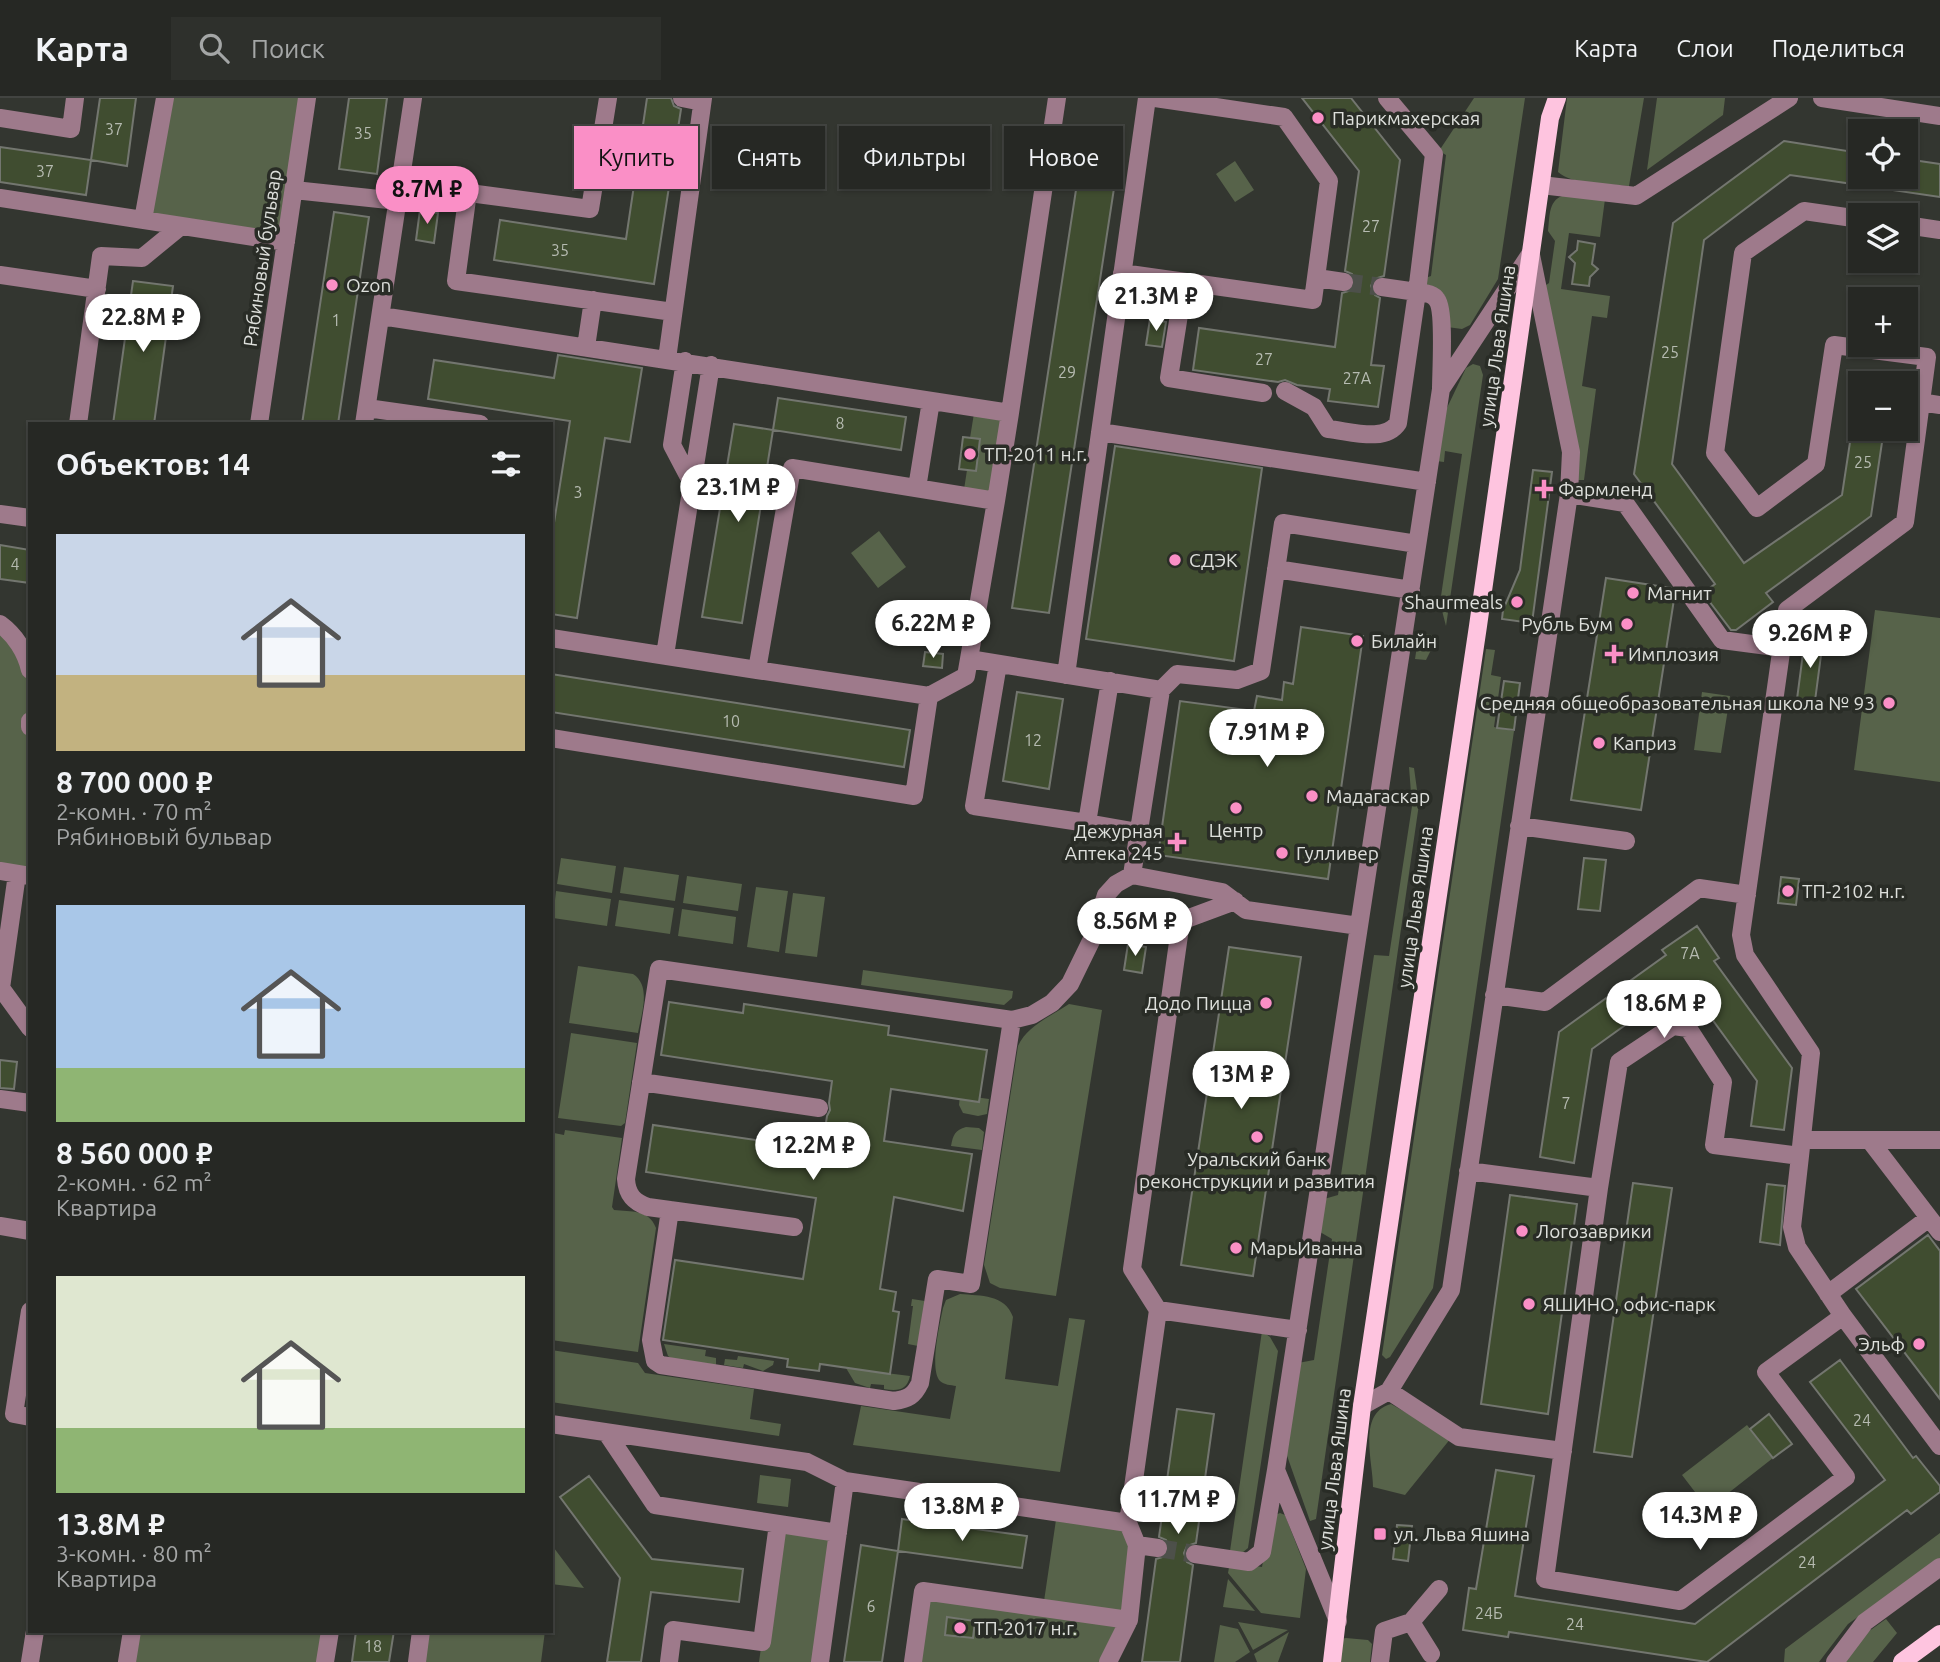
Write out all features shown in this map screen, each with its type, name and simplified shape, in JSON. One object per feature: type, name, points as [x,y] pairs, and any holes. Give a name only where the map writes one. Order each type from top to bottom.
[{"type":"main road","name":"улица Льва Яшина","points":[[1548,98],[1550,118]]},
{"type":"main road","name":"улица Льва Яшина","points":[[1332,1662],[1362,1406],[1476,640],[1550,118],[1557,98]]},
{"type":"main road","points":[[1902,1662],[1940,1634]]},
{"type":"street","points":[[0,118],[71,129],[75,98]]},
{"type":"street","points":[[143,220],[164,98]]},
{"type":"street","name":"Рябиновый бульвар","points":[[259,422],[307,98]]},
{"type":"street","points":[[413,98],[366,416],[452,422]]},
{"type":"street","points":[[294,190],[468,192],[590,209],[608,98]]},
{"type":"street","points":[[682,98],[703,100],[673,312],[676,360],[672,445],[692,483]]},
{"type":"street","points":[[553,638],[929,696],[966,676],[1010,413],[1056,98]]},
{"type":"street","points":[[1066,674],[1147,98]]},
{"type":"street","points":[[1122,273],[1313,300],[1329,181],[1284,117],[1155,98]]},
{"type":"street","points":[[1285,391],[1314,407],[1328,429],[1383,435],[1393,431],[1398,422],[1434,154],[1387,98]]},
{"type":"street","points":[[1541,185],[1636,196],[1789,98]]},
{"type":"street","points":[[1822,98],[1940,116]]},
{"type":"street","points":[[468,192],[456,281],[673,312]]},
{"type":"street","points":[[0,198],[286,242]]},
{"type":"street","points":[[1848,217],[1804,211],[1743,253],[1715,453],[1757,508],[1816,464],[1833,345],[1927,357],[1905,522],[1787,610],[1741,935],[1745,955],[1811,1053],[1793,1227],[1797,1247],[1843,1316],[1940,1446]]},
{"type":"street","points":[[78,422],[101,256],[142,258],[181,226]]},
{"type":"street","points":[[1918,227],[1940,230]]},
{"type":"street","points":[[1441,389],[1531,253]]},
{"type":"street","points":[[1362,1406],[1389,1391],[1451,1290],[1569,494],[1571,452],[1531,253]]},
{"type":"street","points":[[0,275],[97,289]]},
{"type":"street","points":[[1317,278],[1343,282]]},
{"type":"street","points":[[1184,283],[1169,378],[1263,393]]},
{"type":"street","points":[[1195,1554],[1250,1562],[1262,1552],[1441,389],[1441,313],[1437,300],[1431,295],[1382,287]]},
{"type":"street","points":[[586,347],[593,300]]},
{"type":"street","points":[[381,316],[1010,413]]},
{"type":"street","points":[[664,655],[711,365]]},
{"type":"street","points":[[917,488],[931,401]]},
{"type":"street","points":[[1920,401],[1940,405]]},
{"type":"street","points":[[1100,432],[1427,482]]},
{"type":"street","points":[[757,670],[792,468],[996,501]]},
{"type":"street","points":[[1569,494],[1625,503],[1723,640],[1782,648]]},
{"type":"street","points":[[0,514],[28,518]]},
{"type":"street","points":[[1132,875],[1161,690],[1177,674],[1237,680],[1261,671],[1283,523],[1418,544]]},
{"type":"street","points":[[1276,569],[1410,590]]},
{"type":"street","points":[[0,624],[21,647],[28,665]]},
{"type":"street","points":[[969,659],[1161,690]]},
{"type":"street","points":[[998,664],[974,806],[1138,832]]},
{"type":"street","points":[[1087,823],[1110,681]]},
{"type":"street","points":[[553,738],[914,796],[929,696]]},
{"type":"street","points":[[1519,826],[1626,841]]},
{"type":"street","points":[[16,874],[1,988],[28,1025]]},
{"type":"street","points":[[794,1227],[670,1210],[638,1203],[631,1197],[627,1189],[659,970],[1012,1020],[1032,1015],[1052,1003],[1070,985],[1092,939],[1106,895],[1116,884],[1132,875],[1222,892],[1246,910],[1359,926]]},
{"type":"street","points":[[1494,995],[1545,1002],[1699,888],[1747,895]]},
{"type":"street","points":[[1108,1662],[1129,1620],[1137,1545],[1128,1523],[1158,1310],[1132,1269],[1181,921],[1235,901]]},
{"type":"street","points":[[670,1210],[651,1340],[655,1361],[661,1365],[880,1399],[907,1399],[916,1393],[920,1383],[937,1279],[971,1284],[1012,1020]]},
{"type":"street","points":[[1843,1316],[1766,1371],[1846,1477],[1679,1601],[1545,1579],[1619,1062],[1673,1026],[1688,1028],[1723,1082],[1714,1145],[1801,1148],[1940,1140]]},
{"type":"street","points":[[641,1082],[820,1108]]},
{"type":"street","points":[[0,1099],[28,1103]]},
{"type":"street","points":[[1828,1294],[1935,1225],[1871,1142]]},
{"type":"street","points":[[1468,1171],[1599,1188]]},
{"type":"street","points":[[0,1226],[28,1231]]},
{"type":"street","points":[[1158,1310],[1298,1331]]},
{"type":"street","points":[[28,1324],[14,1414],[28,1417]]},
{"type":"street","points":[[1389,1391],[1459,1437],[1563,1451]]},
{"type":"street","points":[[553,1424],[807,1462],[845,1481],[1128,1523]]},
{"type":"street","points":[[606,1432],[655,1505],[838,1533]]},
{"type":"street","points":[[1276,1470],[1338,1621]]},
{"type":"street","points":[[820,1662],[845,1481]]},
{"type":"street","points":[[669,1662],[673,1630],[762,1642],[778,1524]]},
{"type":"street","points":[[1137,1545],[1158,1548]]},
{"type":"street","points":[[1835,1662],[1865,1622],[1940,1567]]},
{"type":"street","points":[[1380,1662],[1384,1631],[1411,1622],[1440,1589]]},
{"type":"street","points":[[913,1662],[923,1591],[1129,1620]]},
{"type":"street","points":[[1411,1622],[1431,1654]]},
{"type":"street","points":[[30,1662],[35,1633]]},
{"type":"street","points":[[127,1662],[132,1633]]},
{"type":"street","points":[[325,1662],[330,1633]]},
{"type":"street","points":[[417,1662],[421,1633]]},
{"type":"green space","points":[[165,98],[307,98],[286,242],[143,220]]},
{"type":"green space","points":[[1474,98],[1525,98],[1498,279],[1470,325],[1462,329],[1447,327],[1446,300],[1439,292],[1424,286],[1422,279],[1431,276],[1446,155],[1439,151]]},
{"type":"green space","points":[[1567,98],[1644,98],[1629,186],[1582,182],[1558,172]]},
{"type":"green space","points":[[1657,98],[1725,98],[1723,115],[1647,170]]},
{"type":"green space","points":[[1235,161],[1254,190],[1235,202],[1216,174]]},
{"type":"green space","points":[[1566,195],[1605,199],[1600,237],[1569,233],[1561,289],[1610,296],[1607,318],[1592,316],[1582,386],[1596,389],[1584,480],[1578,480],[1543,287],[1549,283],[1555,241],[1548,231],[1551,208],[1556,200]]},
{"type":"green space","points":[[1473,364],[1480,366],[1483,375],[1446,626],[1440,603],[1462,454],[1445,451],[1444,462],[1436,461],[1435,433],[1466,368]]},
{"type":"green space","points":[[975,407],[1010,413],[996,501],[963,496],[967,470],[976,471],[980,440],[970,438]]},
{"type":"green space","points":[[879,531],[906,567],[878,588],[851,553]]},
{"type":"green space","points":[[1875,610],[1940,618],[1940,782],[1854,770]]},
{"type":"green space","points":[[0,624],[28,667],[28,876],[0,871]]},
{"type":"green space","points":[[1419,633],[1438,636],[1426,660],[1415,659]]},
{"type":"green space","points":[[1486,649],[1495,650],[1491,675],[1501,677],[1494,727],[1514,731],[1433,1288],[1390,1357],[1386,1359],[1382,1355]]},
{"type":"green space","points":[[1702,692],[1730,696],[1721,753],[1694,750]]},
{"type":"green space","points":[[1409,767],[1414,768],[1419,804],[1316,1519],[1310,1521],[1285,1450],[1298,1363],[1314,1360],[1332,1239],[1320,1232],[1324,1199],[1338,1195],[1374,955],[1389,956],[1412,806]]},
{"type":"green space","points":[[561,858],[616,866],[612,893],[557,884]]},
{"type":"green space","points":[[624,867],[679,875],[675,901],[620,893]]},
{"type":"green space","points":[[687,876],[742,884],[738,911],[683,903]]},
{"type":"green space","points":[[756,887],[788,891],[779,952],[747,947]]},
{"type":"green space","points":[[556,891],[611,899],[607,926],[553,918]]},
{"type":"green space","points":[[793,893],[825,897],[817,957],[785,953]]},
{"type":"green space","points":[[619,900],[674,908],[670,934],[615,926]]},
{"type":"green space","points":[[682,909],[736,917],[733,944],[678,936]]},
{"type":"green space","points":[[578,966],[633,974],[639,979],[644,1001],[638,1033],[569,1023]]},
{"type":"green space","points":[[863,970],[1013,991],[1012,998],[1004,1005],[861,985]]},
{"type":"green space","points":[[1069,1004],[1102,1010],[1056,1296],[1000,1288],[990,1283],[984,1265],[1018,1046],[1033,1027]]},
{"type":"green space","points":[[571,1033],[637,1043],[625,1123],[621,1126],[558,1118]]},
{"type":"green space","points":[[960,1095],[989,1099],[987,1114],[978,1116],[963,1113],[959,1105]]},
{"type":"green space","points":[[966,1127],[979,1128],[984,1132],[982,1150],[951,1146],[955,1134]]},
{"type":"green space","points":[[565,1130],[622,1138],[612,1207],[614,1210],[644,1214],[656,1228],[638,1352],[553,1340],[553,1138],[554,1133],[564,1135]]},
{"type":"green space","points":[[960,1294],[998,1300],[1009,1309],[1013,1317],[1005,1379],[1058,1386],[1069,1318],[1085,1320],[1060,1472],[853,1445],[861,1406],[950,1419],[956,1386],[940,1381],[935,1357],[946,1300]]},
{"type":"green space","points":[[912,1299],[925,1301],[918,1346],[908,1344]]},
{"type":"green space","points":[[1262,1331],[1270,1337],[1278,1351],[1248,1548],[1242,1553],[1230,1551]]},
{"type":"green space","points":[[664,1344],[706,1350],[705,1356],[716,1358],[716,1365],[672,1359],[668,1356]]},
{"type":"green space","points":[[553,1350],[638,1363],[645,1373],[754,1389],[750,1419],[781,1424],[779,1436],[553,1402]]},
{"type":"green space","points":[[738,1356],[774,1361],[773,1365],[763,1371],[744,1364],[743,1368],[724,1365],[725,1359],[737,1360]]},
{"type":"green space","points":[[846,1368],[910,1376],[901,1389],[884,1389],[884,1385],[871,1384],[870,1388],[855,1383]]},
{"type":"green space","points":[[1391,1404],[1451,1438],[1405,1495],[1373,1487],[1370,1428],[1380,1409]]},
{"type":"green space","points":[[1747,1425],[1773,1458],[1708,1509],[1682,1475]]},
{"type":"green space","points":[[760,1475],[791,1479],[788,1507],[757,1503]]},
{"type":"green space","points":[[1057,1513],[1128,1523],[1137,1545],[1129,1620],[1108,1662],[913,1662],[923,1591],[1043,1608]]},
{"type":"green space","points":[[1280,1513],[1285,1515],[1306,1569],[1300,1618],[1261,1613],[1228,1573],[1230,1562],[1262,1567],[1271,1517]]},
{"type":"green space","points":[[778,1524],[838,1533],[820,1662],[759,1662]]},
{"type":"green space","points":[[1940,1533],[1940,1558],[1848,1624],[1819,1662],[1784,1662],[1785,1649]]},
{"type":"green space","points":[[553,1547],[584,1588],[553,1584]]},
{"type":"green space","points":[[1228,1579],[1255,1611],[1223,1607]]},
{"type":"green space","points":[[1886,1619],[1897,1633],[1873,1662],[1844,1662],[1865,1634]]},
{"type":"green space","points":[[1238,1622],[1288,1630],[1253,1650]]},
{"type":"green space","points":[[1220,1625],[1238,1629],[1250,1652],[1235,1662],[1214,1662]]},
{"type":"green space","points":[[1289,1632],[1278,1662],[1257,1662],[1254,1654]]},
{"type":"green space","points":[[134,1633],[328,1633],[323,1662],[130,1662]]},
{"type":"green space","points":[[421,1633],[545,1633],[541,1662],[417,1662]]},
{"type":"green space","points":[[1341,1639],[1368,1640],[1372,1644],[1370,1662],[1337,1662]]},
{"type":"building","points":[[100,98],[136,98],[127,166],[91,160]]},
{"type":"building","points":[[349,98],[387,98],[377,174],[339,169]]},
{"type":"building","points":[[647,98],[671,98],[674,106],[681,109],[678,126],[643,126]]},
{"type":"building","points":[[1302,98],[1351,98],[1400,160],[1384,276],[1374,279],[1371,286],[1375,295],[1380,298],[1371,365],[1384,366],[1378,407],[1328,401],[1330,389],[1297,385],[1285,380],[1278,382],[1193,370],[1199,328],[1335,347],[1342,293],[1352,290],[1355,283],[1352,274],[1345,271],[1359,171]]},
{"type":"building","points":[[1784,141],[1848,151],[1848,183],[1790,175],[1704,240],[1672,464],[1744,563],[1842,495],[1850,441],[1882,441],[1871,516],[1766,593],[1773,602],[1736,630],[1731,630],[1703,593],[1715,584],[1634,474],[1673,223]]},
{"type":"building","points":[[0,147],[91,160],[86,195],[0,182]]},
{"type":"building","points":[[1918,161],[1940,164],[1940,197],[1885,189],[1918,189]]},
{"type":"building","points":[[633,189],[669,189],[654,284],[494,260],[500,220],[626,239]]},
{"type":"building","points":[[1076,189],[1114,189],[1049,613],[1012,608]]},
{"type":"building","points":[[420,210],[438,213],[434,243],[416,240]]},
{"type":"building","points":[[334,212],[369,217],[338,422],[302,422]]},
{"type":"building","points":[[1578,241],[1595,244],[1592,264],[1598,269],[1590,277],[1589,286],[1572,284],[1575,263],[1569,257],[1577,250]]},
{"type":"building","points":[[133,281],[173,286],[154,422],[113,422]]},
{"type":"building","points":[[1150,319],[1166,322],[1162,347],[1146,345]]},
{"type":"building","points":[[558,355],[642,368],[630,442],[605,438],[577,618],[553,614],[553,529],[570,421],[428,399],[434,360],[554,378]]},
{"type":"building","points":[[778,398],[906,417],[901,450],[773,430]]},
{"type":"building","points":[[734,424],[773,430],[742,623],[702,617]]},
{"type":"building","name":"ТП-2011 н.г.","points":[[963,437],[980,439],[976,471],[959,469]]},
{"type":"building","points":[[1115,446],[1262,468],[1234,661],[1086,639]]},
{"type":"building","points":[[1533,470],[1552,472],[1532,623],[1502,619],[1503,610],[1520,570]]},
{"type":"building","points":[[0,545],[28,550],[28,583],[0,579]]},
{"type":"building","points":[[1606,578],[1671,588],[1675,593],[1641,810],[1571,800]]},
{"type":"building","points":[[1301,627],[1363,636],[1328,879],[1158,855],[1180,701],[1254,711],[1257,696],[1282,700],[1284,682],[1293,684]]},
{"type":"building","points":[[1805,638],[1823,640],[1815,701],[1797,699]]},
{"type":"building","points":[[925,652],[943,654],[942,668],[923,666]]},
{"type":"building","points":[[553,674],[910,730],[904,767],[553,712]]},
{"type":"building","points":[[1504,681],[1520,683],[1514,730],[1497,728]]},
{"type":"building","points":[[1017,692],[1063,699],[1049,789],[1003,781]]},
{"type":"building","points":[[1584,858],[1606,860],[1600,911],[1578,909]]},
{"type":"building","name":"ТП-2102 н.г.","points":[[1781,877],[1799,879],[1796,905],[1778,903]]},
{"type":"building","points":[[1697,926],[1719,958],[1714,961],[1792,1068],[1784,1130],[1751,1126],[1757,1081],[1685,982],[1592,1049],[1574,1163],[1540,1157],[1559,1032],[1666,955],[1662,950]]},
{"type":"building","points":[[1128,944],[1146,947],[1142,973],[1124,970]]},
{"type":"building","points":[[1229,947],[1301,957],[1253,1276],[1181,1265]]},
{"type":"building","points":[[669,1002],[743,1013],[744,1004],[889,1026],[888,1035],[987,1050],[979,1102],[891,1089],[884,1141],[972,1154],[963,1211],[894,1197],[880,1289],[896,1292],[893,1311],[899,1312],[890,1374],[820,1364],[819,1371],[787,1367],[788,1359],[663,1340],[675,1260],[803,1279],[816,1198],[646,1172],[653,1125],[804,1147],[805,1140],[823,1142],[830,1110],[832,1081],[661,1055]]},
{"type":"building","points":[[0,1060],[17,1062],[14,1089],[0,1088]]},
{"type":"building","points":[[1633,1183],[1672,1188],[1632,1457],[1594,1452]]},
{"type":"building","points":[[1767,1184],[1785,1186],[1780,1245],[1760,1242]]},
{"type":"building","name":"ЯШИНО, офис-парк","points":[[1510,1195],[1577,1204],[1548,1414],[1481,1404]]},
{"type":"building","name":"Эльф","points":[[1928,1235],[1940,1251],[1940,1399],[1856,1289]]},
{"type":"building","points":[[1840,1360],[1913,1458],[1916,1456],[1940,1486],[1940,1492],[1911,1514],[1907,1510],[1707,1662],[1509,1632],[1508,1637],[1463,1630],[1469,1588],[1476,1589],[1496,1470],[1534,1476],[1515,1596],[1695,1624],[1885,1480],[1810,1382]]},
{"type":"building","points":[[1177,1409],[1214,1414],[1196,1543],[1187,1546],[1184,1553],[1187,1562],[1193,1565],[1180,1662],[1142,1662],[1156,1559],[1166,1556],[1169,1549],[1166,1540],[1159,1537]]},
{"type":"building","points":[[1769,1414],[1792,1444],[1773,1458],[1750,1429]]},
{"type":"building","points":[[589,1476],[652,1559],[743,1569],[739,1602],[651,1592],[641,1662],[607,1662],[620,1578],[560,1497]]},
{"type":"building","points":[[902,1519],[1027,1536],[1022,1568],[898,1551]]},
{"type":"building","points":[[1397,1525],[1412,1526],[1408,1561],[1393,1559]]},
{"type":"building","points":[[861,1545],[898,1551],[882,1662],[844,1662]]},
{"type":"building","name":"ТП-2017 н.г.","points":[[947,1617],[975,1621],[973,1638],[945,1635]]},
{"type":"building","points":[[356,1633],[394,1633],[389,1662],[352,1662]]},
{"type":"tunnel","points":[[1344,282],[1382,287]]},
{"type":"tunnel","points":[[1158,1548],[1195,1554]]},
{"type":"place","name":"Парикмахерская","points":[[1318,118]]},
{"type":"place","name":"Ozon","points":[[332,285]]},
{"type":"place","name":"ТП-2011 н.г.","points":[[970,454]]},
{"type":"place","name":"Фармленд","points":[[1544,489]]},
{"type":"place","name":"СДЭК","points":[[1175,560]]},
{"type":"place","name":"Магнит","points":[[1633,593]]},
{"type":"place","name":"Shaurmeals","points":[[1517,602]]},
{"type":"place","name":"Рубль Бум","points":[[1627,624]]},
{"type":"place","name":"Билайн","points":[[1357,641]]},
{"type":"place","name":"Имплозия","points":[[1614,654]]},
{"type":"place","name":"Средняя общеобразовательная школа № 93","points":[[1889,703]]},
{"type":"place","name":"Каприз","points":[[1599,743]]},
{"type":"place","name":"Мадагаскар","points":[[1312,796]]},
{"type":"place","name":"Центр","points":[[1236,808]]},
{"type":"place","name":"Дежурная Аптека 245","points":[[1177,842]]},
{"type":"place","name":"Гулливер","points":[[1282,853]]},
{"type":"place","name":"ТП-2102 н.г.","points":[[1788,891]]},
{"type":"place","name":"Додо Пицца","points":[[1266,1003]]},
{"type":"place","name":"Уральский банк реконструкции и развития","points":[[1257,1137]]},
{"type":"place","name":"Логозаврики","points":[[1522,1231]]},
{"type":"place","name":"МарьИванна","points":[[1236,1248]]},
{"type":"place","name":"ЯШИНО, офис-парк","points":[[1529,1304]]},
{"type":"place","name":"Эльф","points":[[1919,1344]]},
{"type":"place","name":"ул. Льва Яшина","points":[[1380,1534]]},
{"type":"place","name":"ТП-2017 н.г.","points":[[960,1628]]}]
